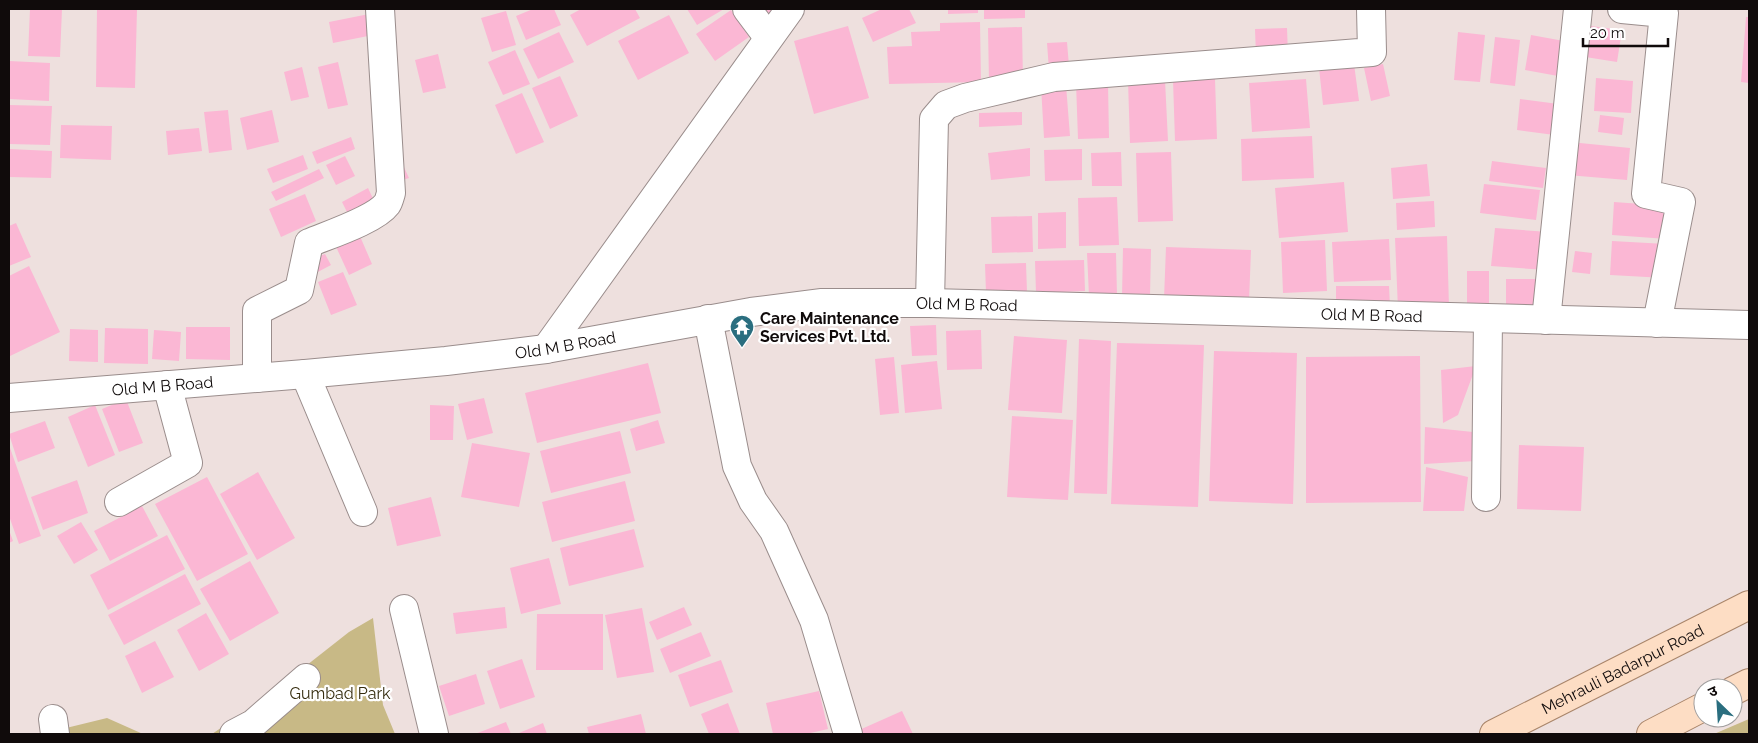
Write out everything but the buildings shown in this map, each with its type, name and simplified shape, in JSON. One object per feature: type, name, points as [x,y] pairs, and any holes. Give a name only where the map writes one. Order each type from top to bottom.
[{"type":"main road","name":"Mehrauli Badarpur Road","points":[[1494,734],[1749,605]]},
{"type":"main road","points":[[1651,734],[1693,712]]},
{"type":"street","points":[[257,378],[257,311],[299,290],[308,243],[356,223],[380,210],[388,202],[391,193],[380,9]]},
{"type":"street","points":[[747,9],[768,37]]},
{"type":"street","points":[[546,349],[768,37],[790,9]]},
{"type":"street","points":[[930,303],[934,118],[946,105],[965,98],[1054,78],[1372,52],[1371,9]]},
{"type":"street","points":[[1546,320],[1578,9]]},
{"type":"street","points":[[1622,9],[1664,13],[1646,194],[1681,202],[1658,323]]},
{"type":"street","name":"Old M B Road","points":[[9,398],[305,374],[546,349],[751,312],[822,303],[930,303],[1749,325]]},
{"type":"street","points":[[1486,497],[1488,319]]},
{"type":"street","points":[[708,320],[737,466],[753,500],[774,532],[814,620],[848,734]]},
{"type":"street","points":[[305,374],[363,512]]},
{"type":"street","points":[[119,502],[188,463],[167,385]]},
{"type":"street","points":[[404,609],[434,734]]},
{"type":"street","points":[[234,734],[253,724],[306,678]]},
{"type":"green space","name":"Gumbad Park","points":[[373,618],[383,705],[395,734],[212,734],[265,698],[349,632]]},
{"type":"green space","points":[[107,718],[143,734],[63,734],[62,729]]},
{"type":"green space","points":[[1749,719],[1749,734],[1714,734],[1728,728],[1743,728],[1743,722]]},
{"type":"place","name":"Care Maintenance Services Pvt. Ltd.","points":[[742,348]]}]
